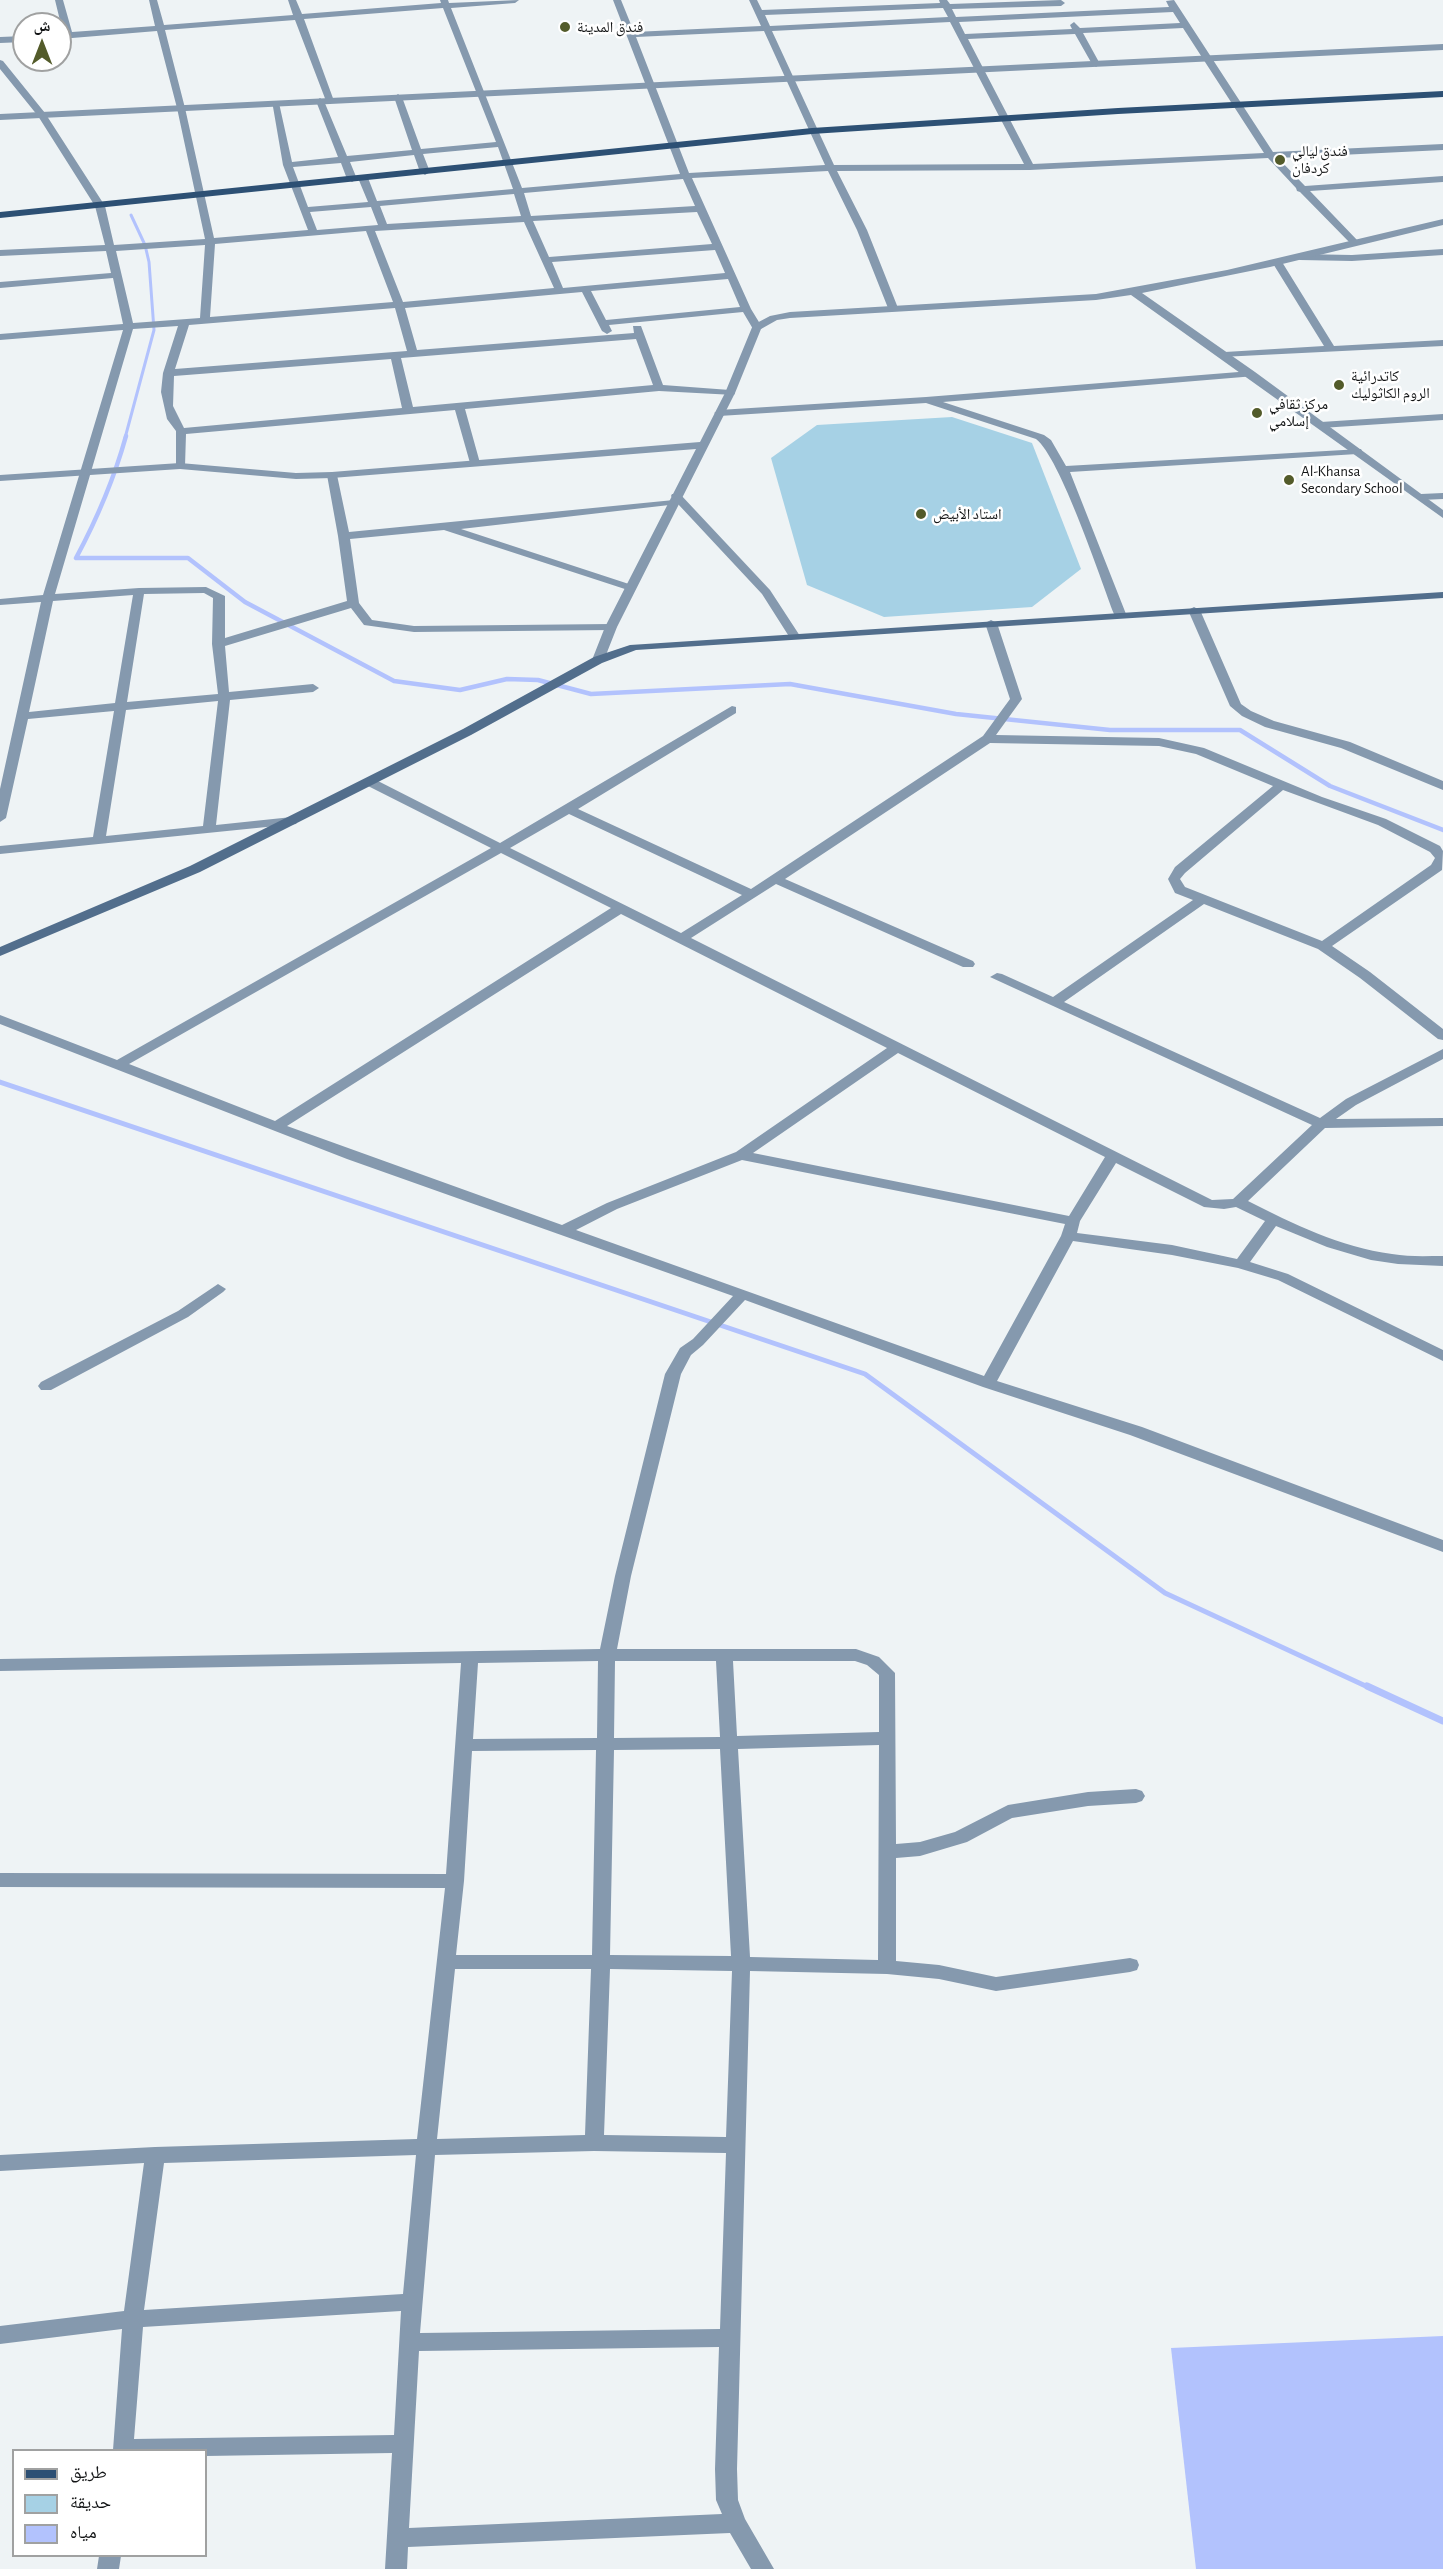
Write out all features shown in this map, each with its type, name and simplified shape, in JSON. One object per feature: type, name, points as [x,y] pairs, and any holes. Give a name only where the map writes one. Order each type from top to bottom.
[{"type":"main road","points":[[0,215],[675,147],[812,131],[1443,94]]},
{"type":"main road","points":[[0,951],[195,868],[370,782],[598,660],[634,647],[1443,595]]},
{"type":"street","points":[[153,0],[181,108],[210,241],[205,320]]},
{"type":"street","points":[[292,0],[343,160],[374,205],[384,227]]},
{"type":"street","points":[[360,0],[363,12]]},
{"type":"street","points":[[72,35],[363,12],[444,3],[515,0]]},
{"type":"street","points":[[617,0],[700,209],[730,276],[757,327]]},
{"type":"street","points":[[753,0],[790,77],[812,131],[862,230],[893,308]]},
{"type":"street","points":[[1170,0],[1271,156],[1300,189],[1355,243]]},
{"type":"street","points":[[759,14],[945,4],[1060,2],[1096,64]]},
{"type":"street","points":[[444,3],[509,162],[527,219],[560,291]]},
{"type":"street","points":[[945,4],[1030,167]]},
{"type":"street","points":[[631,35],[1176,9]]},
{"type":"street","points":[[962,37],[1185,25]]},
{"type":"street","points":[[0,117],[1443,47]]},
{"type":"street","points":[[0,63],[42,115],[100,206],[129,326],[89,473],[48,598],[0,818]]},
{"type":"street","points":[[398,97],[424,172]]},
{"type":"street","points":[[275,103],[288,165],[312,232]]},
{"type":"street","points":[[288,165],[502,144]]},
{"type":"street","points":[[305,210],[686,176],[830,168],[1030,167],[1443,147]]},
{"type":"street","points":[[1300,189],[1443,179]]},
{"type":"street","points":[[0,253],[155,246],[369,228],[700,209]]},
{"type":"street","points":[[598,660],[611,627],[730,393],[757,327],[774,318],[893,308],[1096,297],[1134,292],[1300,257],[1443,222]]},
{"type":"street","points":[[369,228],[399,305],[412,352]]},
{"type":"street","points":[[546,260],[717,246]]},
{"type":"street","points":[[1300,257],[1352,258],[1443,252]]},
{"type":"street","points":[[1277,262],[1331,349]]},
{"type":"street","points":[[0,285],[118,275]]},
{"type":"street","points":[[0,337],[730,276]]},
{"type":"street","points":[[585,289],[611,338]]},
{"type":"street","points":[[1134,292],[1225,355],[1443,514]]},
{"type":"street","points":[[603,324],[746,309]]},
{"type":"street","points":[[635,321],[658,388]]},
{"type":"street","points":[[179,322],[168,373],[169,407],[172,418],[182,430],[180,466]]},
{"type":"street","points":[[168,373],[412,352],[640,336]]},
{"type":"street","points":[[1225,355],[1443,343]]},
{"type":"street","points":[[395,354],[408,410]]},
{"type":"street","points":[[719,412],[926,400],[1251,374]]},
{"type":"street","points":[[182,430],[658,388],[730,393]]},
{"type":"street","points":[[926,400],[1040,437],[1047,442],[1063,469],[1120,614]]},
{"type":"street","points":[[459,406],[475,463]]},
{"type":"street","points":[[1322,425],[1443,417]]},
{"type":"street","points":[[0,478],[180,466],[296,476],[333,475],[703,445]]},
{"type":"street","points":[[1063,469],[1357,451]]},
{"type":"street","points":[[333,475],[353,603],[368,623],[414,629],[611,627]]},
{"type":"street","points":[[1421,497],[1443,496]]},
{"type":"street","points":[[344,536],[445,527],[674,500]]},
{"type":"street","points":[[674,500],[766,592],[795,636]]},
{"type":"street","points":[[445,527],[631,588]]},
{"type":"street","points":[[0,602],[139,591],[206,590],[219,596],[218,644],[224,697],[208,829]]},
{"type":"street","points":[[99,840],[139,591]]},
{"type":"street","points":[[218,644],[287,626],[353,603]]},
{"type":"street","points":[[1194,610],[1236,706],[1247,715],[1263,723],[1329,740],[1443,786]]},
{"type":"street","points":[[682,938],[987,739],[1016,699],[991,623]]},
{"type":"street","points":[[22,716],[313,688]]},
{"type":"street","points":[[118,1065],[569,809],[732,710]]},
{"type":"street","points":[[987,739],[1159,742],[1200,751],[1382,822],[1435,849],[1441,858],[1437,867],[1323,946]]},
{"type":"street","points":[[370,782],[1209,1204],[1224,1205],[1238,1202],[1322,1124],[1352,1102],[1443,1053]]},
{"type":"street","points":[[1281,784],[1180,870],[1174,879],[1180,890],[1323,946],[1392,995],[1443,1036]]},
{"type":"street","points":[[569,809],[751,894]]},
{"type":"street","points":[[0,850],[292,821]]},
{"type":"street","points":[[775,879],[968,964]]},
{"type":"street","points":[[1054,1003],[1202,899]]},
{"type":"street","points":[[276,1126],[621,908]]},
{"type":"street","points":[[997,978],[1322,1124],[1443,1122]]},
{"type":"street","points":[[0,1019],[276,1126],[563,1231],[988,1383],[1136,1431],[1443,1546]]},
{"type":"street","points":[[563,1231],[612,1206],[741,1155],[897,1047]]},
{"type":"street","points":[[741,1155],[1073,1221]]},
{"type":"street","points":[[988,1383],[1068,1236],[1073,1221],[1113,1156]]},
{"type":"street","points":[[1238,1202],[1305,1235],[1343,1248],[1393,1259],[1443,1261]]},
{"type":"street","points":[[1241,1264],[1274,1220]]},
{"type":"street","points":[[1068,1236],[1172,1250],[1241,1264],[1283,1277],[1443,1356]]},
{"type":"street","points":[[45,1386],[183,1314],[218,1289]]},
{"type":"street","points":[[594,2143],[601,1962],[607,1655],[622,1576],[673,1374],[680,1356],[689,1346],[698,1342],[742,1295]]},
{"type":"street","points":[[0,1665],[607,1655],[856,1656],[873,1661],[887,1673],[887,1967]]},
{"type":"street","points":[[724,1656],[741,1965],[726,2469],[727,2500],[736,2523],[753,2548],[763,2569]]},
{"type":"street","points":[[396,2569],[412,2302],[426,2147],[455,1881],[470,1658]]},
{"type":"street","points":[[463,1745],[729,1743],[888,1738]]},
{"type":"street","points":[[886,1852],[920,1849],[961,1837],[1008,1812],[1077,1800],[1136,1796]]},
{"type":"street","points":[[0,1880],[455,1881]]},
{"type":"street","points":[[447,1962],[887,1967],[939,1972],[996,1984],[1130,1965]]},
{"type":"street","points":[[0,2163],[155,2155],[426,2147],[594,2143],[736,2145]]},
{"type":"street","points":[[155,2155],[133,2319],[123,2449],[403,2444]]},
{"type":"street","points":[[0,2335],[133,2319],[412,2302]]},
{"type":"street","points":[[409,2342],[731,2338]]},
{"type":"street","points":[[398,2538],[736,2523]]},
{"type":"green space","points":[[952,417],[1032,443],[1081,569],[1032,607],[884,617],[807,585],[771,458],[817,425]]},
{"type":"water","points":[[1443,2336],[1443,2569],[1196,2569],[1171,2348]]},
{"type":"waterway","points":[[125,438],[154,330],[149,262],[145,245],[131,215]]},
{"type":"waterway","points":[[126,436],[104,499],[76,558],[188,558],[245,602],[394,681],[460,690],[507,679],[538,680],[591,694],[790,684],[956,714],[1110,730],[1240,730],[1330,786],[1443,830]]},
{"type":"waterway","points":[[0,1082],[865,1374],[1165,1593],[1370,1688]]},
{"type":"waterway","points":[[1367,1686],[1443,1721]]},
{"type":"place","name":"فندق المدينة","points":[[565,27]]},
{"type":"place","name":"فندق ليالي كردفان","points":[[1280,160]]},
{"type":"place","name":"كاتدرائية الروم الكاثوليك","points":[[1339,385]]},
{"type":"place","name":"مركز ثقافي إسلامي","points":[[1257,413]]},
{"type":"place","name":"Al-Khansa Secondary School","points":[[1289,480]]},
{"type":"place","name":"استاد الأبيض","points":[[921,514]]}]
